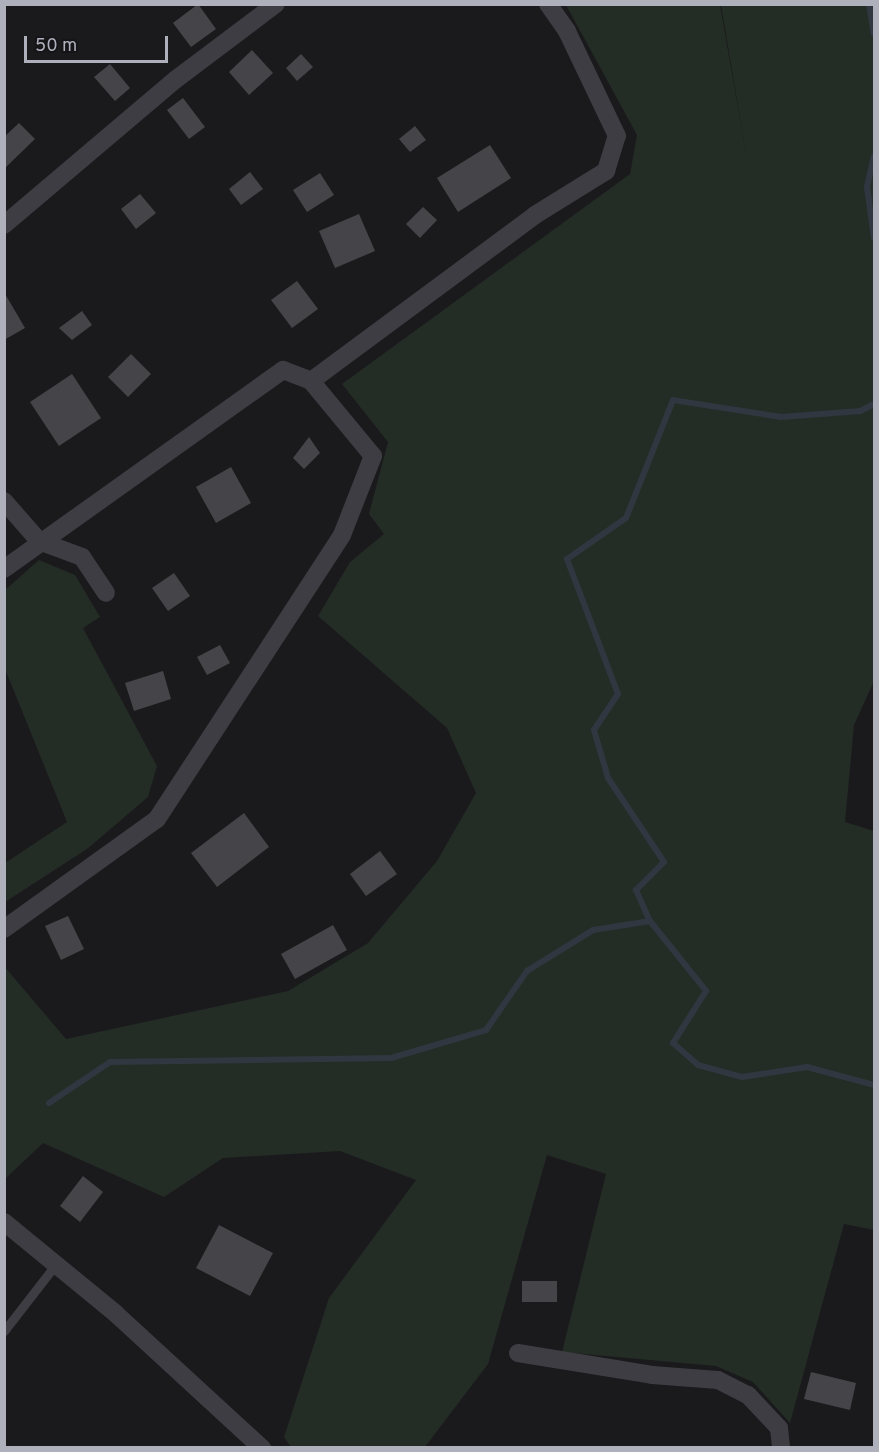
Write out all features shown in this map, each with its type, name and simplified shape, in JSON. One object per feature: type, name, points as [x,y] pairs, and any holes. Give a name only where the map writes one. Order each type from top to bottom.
[{"type":"street","points":[[4,225],[175,80],[276,4]]},
{"type":"street","points":[[311,381],[535,215],[606,171],[616,136],[567,31],[548,4]]},
{"type":"street","points":[[4,569],[39,540],[283,370],[311,381],[373,456],[342,535],[157,819],[4,929]]},
{"type":"street","points":[[4,501],[39,540],[82,557],[106,593]]},
{"type":"street","points":[[4,1222],[56,1264],[262,1448]]},
{"type":"street","points":[[518,1353],[652,1375],[718,1380],[748,1395],[779,1428],[781,1448]]},
{"type":"lane","points":[[4,1331],[56,1264]]},
{"type":"shaded area","points":[[566,5],[720,5],[747,159],[721,5],[874,5],[874,681],[854,725],[845,822],[874,831],[874,1230],[844,1224],[790,1423],[753,1382],[716,1366],[562,1352],[606,1174],[547,1155],[488,1364],[425,1447],[291,1447],[284,1437],[329,1298],[416,1180],[340,1151],[223,1158],[164,1197],[43,1143],[5,1179],[4,966],[66,1039],[288,991],[368,943],[437,861],[476,793],[447,728],[318,616],[350,562],[384,534],[369,514],[388,442],[342,384],[630,174],[637,135]]},
{"type":"shaded area","points":[[39,560],[75,575],[100,617],[83,628],[157,766],[148,797],[87,849],[5,902],[5,863],[67,822],[5,669],[5,590]]},
{"type":"building","points":[[198,4],[216,29],[191,47],[173,23]]},
{"type":"building","points":[[252,50],[273,73],[249,95],[229,72]]},
{"type":"building","points":[[301,54],[313,67],[297,81],[286,68]]},
{"type":"building","points":[[110,64],[130,88],[115,101],[94,77]]},
{"type":"building","points":[[183,98],[205,127],[189,139],[167,110]]},
{"type":"building","points":[[19,123],[35,139],[4,169],[4,137]]},
{"type":"building","points":[[415,126],[426,140],[410,152],[399,139]]},
{"type":"building","points":[[490,145],[511,178],[458,212],[437,178]]},
{"type":"building","points":[[250,172],[263,189],[241,205],[229,189]]},
{"type":"building","points":[[320,173],[334,195],[307,212],[293,190]]},
{"type":"building","points":[[140,194],[156,213],[136,229],[121,209]]},
{"type":"building","points":[[423,207],[437,220],[420,238],[406,224]]},
{"type":"building","points":[[359,214],[375,251],[335,268],[319,231]]},
{"type":"building","points":[[297,281],[318,309],[292,328],[271,300]]},
{"type":"building","points":[[4,292],[25,328],[4,340]]},
{"type":"building","points":[[82,311],[92,325],[72,340],[59,328]]},
{"type":"building","points":[[131,354],[151,374],[128,397],[108,377]]},
{"type":"building","points":[[72,374],[101,418],[59,446],[30,402]]},
{"type":"building","points":[[309,437],[320,453],[304,469],[293,458]]},
{"type":"building","points":[[231,467],[251,503],[216,523],[196,487]]},
{"type":"building","points":[[174,573],[190,596],[168,611],[152,588]]},
{"type":"building","points":[[220,645],[230,663],[207,675],[197,657]]},
{"type":"building","points":[[163,671],[171,699],[134,711],[125,683]]},
{"type":"building","points":[[244,813],[269,847],[217,887],[191,853]]},
{"type":"building","points":[[380,851],[397,874],[366,896],[350,874]]},
{"type":"building","points":[[68,916],[84,949],[61,960],[45,926]]},
{"type":"building","points":[[333,925],[347,950],[295,979],[281,954]]},
{"type":"building","points":[[83,1176],[103,1192],[80,1222],[60,1206]]},
{"type":"building","points":[[219,1225],[273,1253],[250,1296],[196,1268]]},
{"type":"building","points":[[522,1281],[557,1281],[557,1302],[522,1302]]},
{"type":"building","points":[[811,1372],[856,1383],[850,1410],[804,1399]]},
{"type":"waterway","points":[[869,4],[874,34]]},
{"type":"waterway","points":[[874,156],[867,187],[874,238]]},
{"type":"waterway","points":[[874,404],[860,411],[781,417],[673,400],[626,518],[567,559],[618,694],[594,730],[608,778],[664,862],[636,890],[650,921],[706,991],[673,1043],[698,1065],[742,1077],[807,1067],[874,1085]]},
{"type":"waterway","points":[[49,1103],[110,1062],[391,1058],[486,1030],[527,971],[593,930],[650,921]]}]
